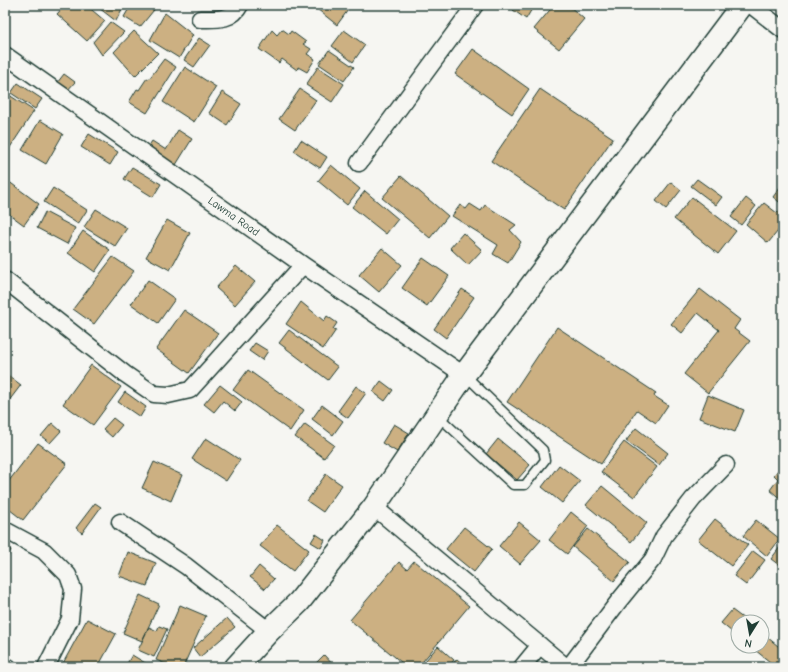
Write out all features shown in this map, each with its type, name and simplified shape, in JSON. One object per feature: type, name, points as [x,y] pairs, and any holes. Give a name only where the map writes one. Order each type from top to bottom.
[{"type":"main road","points":[[236,667],[269,631],[299,602],[374,507],[464,375],[742,5]]},
{"type":"street","points":[[200,19],[222,19],[231,16],[240,5]]},
{"type":"street","points":[[359,163],[475,5]]},
{"type":"street","points":[[751,5],[783,30]]},
{"type":"street","name":"Lawma Road","points":[[5,55],[303,265],[464,375]]},
{"type":"street","points":[[5,280],[125,374],[154,394],[168,395],[190,390],[303,265]]},
{"type":"street","points":[[569,667],[618,602],[653,559],[664,536],[693,499],[726,465]]},
{"type":"street","points":[[374,507],[566,667]]},
{"type":"street","points":[[120,522],[186,566],[269,631]]},
{"type":"street","points":[[5,530],[44,551],[68,574],[73,589],[70,619],[46,667]]},
{"type":"street","points":[[522,667],[540,645]]},
{"type":"lane","points":[[436,414],[513,485],[525,484],[545,460],[543,450],[464,375]]},
{"type":"building","points":[[65,5],[86,5],[105,21],[87,41],[57,14]]},
{"type":"building","points":[[95,5],[124,5],[116,21]]},
{"type":"building","points":[[131,5],[158,5],[140,27],[124,17]]},
{"type":"building","points":[[312,5],[341,5],[348,10],[337,25]]},
{"type":"building","points":[[516,5],[529,5],[533,7],[526,19],[513,10]]},
{"type":"building","points":[[554,5],[568,5],[584,19],[559,49],[534,29]]},
{"type":"building","points":[[165,13],[193,35],[179,58],[150,40]]},
{"type":"building","points":[[110,22],[124,32],[102,55],[93,42]]},
{"type":"building","points":[[282,29],[289,34],[291,31],[306,42],[303,44],[311,49],[307,54],[315,59],[307,72],[298,67],[297,70],[282,59],[279,63],[259,49],[272,30],[277,35]]},
{"type":"building","points":[[344,30],[365,45],[353,62],[332,46]]},
{"type":"building","points":[[134,31],[158,53],[135,76],[114,52]]},
{"type":"building","points":[[199,38],[210,45],[194,67],[184,60]]},
{"type":"building","points":[[473,49],[529,89],[512,114],[455,74]]},
{"type":"building","points":[[329,50],[354,67],[344,81],[319,64]]},
{"type":"building","points":[[164,59],[176,67],[147,113],[129,102],[137,89],[139,90],[147,78],[149,79]]},
{"type":"building","points":[[185,67],[216,87],[194,122],[163,102]]},
{"type":"building","points":[[318,67],[344,84],[332,102],[306,85]]},
{"type":"building","points":[[64,74],[75,82],[67,91],[57,83]]},
{"type":"building","points":[[18,83],[42,99],[35,109],[11,93]]},
{"type":"building","points":[[300,89],[316,100],[295,130],[279,119]]},
{"type":"building","points":[[540,89],[613,138],[564,210],[491,161]]},
{"type":"building","points":[[222,92],[241,104],[227,125],[209,113]]},
{"type":"building","points":[[9,95],[34,111],[5,155],[5,102]]},
{"type":"building","points":[[40,120],[63,134],[46,164],[22,150]]},
{"type":"building","points":[[178,130],[192,139],[174,168],[146,150],[152,141],[166,150]]},
{"type":"building","points":[[89,134],[118,152],[110,165],[81,147]]},
{"type":"building","points":[[301,140],[327,157],[320,168],[294,151]]},
{"type":"building","points":[[331,165],[360,189],[347,205],[318,181]]},
{"type":"building","points":[[132,167],[161,184],[153,197],[124,179]]},
{"type":"building","points":[[401,176],[448,216],[430,238],[382,198]]},
{"type":"building","points":[[697,179],[722,197],[716,205],[691,186]]},
{"type":"building","points":[[8,181],[39,204],[24,225],[5,211],[5,186]]},
{"type":"building","points":[[671,182],[681,190],[666,209],[656,201]]},
{"type":"building","points":[[783,183],[783,205],[773,197]]},
{"type":"building","points":[[53,188],[87,210],[78,224],[44,202]]},
{"type":"building","points":[[365,191],[398,219],[386,234],[352,207]]},
{"type":"building","points":[[692,197],[736,231],[718,254],[674,219]]},
{"type":"building","points":[[746,198],[756,206],[741,225],[731,217]]},
{"type":"building","points":[[764,203],[777,213],[779,211],[783,214],[783,225],[768,243],[746,224]]},
{"type":"building","points":[[470,204],[481,211],[485,205],[516,225],[510,230],[521,242],[508,263],[493,254],[498,245],[452,216],[460,205],[466,209]]},
{"type":"building","points":[[96,209],[127,228],[115,246],[84,227]]},
{"type":"building","points":[[45,212],[75,228],[67,244],[37,228]]},
{"type":"building","points":[[167,220],[190,233],[170,270],[146,257]]},
{"type":"building","points":[[83,231],[110,250],[95,272],[68,253]]},
{"type":"building","points":[[463,233],[482,250],[468,265],[450,248]]},
{"type":"building","points":[[382,248],[402,265],[379,292],[359,275]]},
{"type":"building","points":[[113,257],[134,271],[94,324],[73,309]]},
{"type":"building","points":[[423,258],[449,276],[427,306],[402,288]]},
{"type":"building","points":[[236,266],[255,282],[235,305],[216,288]]},
{"type":"building","points":[[148,280],[175,299],[158,323],[131,304]]},
{"type":"building","points":[[462,289],[474,297],[446,338],[434,329]]},
{"type":"building","points":[[700,289],[740,320],[734,329],[750,341],[708,393],[684,374],[719,330],[698,313],[682,333],[671,324]]},
{"type":"building","points":[[301,302],[324,321],[327,316],[337,323],[333,329],[336,330],[323,349],[286,324]]},
{"type":"building","points":[[184,310],[218,333],[189,373],[156,349]]},
{"type":"building","points":[[557,327],[656,393],[654,396],[668,405],[656,423],[637,410],[601,464],[507,402]]},
{"type":"building","points":[[289,330],[338,367],[328,380],[279,343]]},
{"type":"building","points":[[255,343],[268,351],[262,360],[249,351]]},
{"type":"building","points":[[91,365],[121,387],[93,425],[63,404]]},
{"type":"building","points":[[248,370],[304,410],[290,431],[233,390]]},
{"type":"building","points":[[5,373],[21,385],[5,406]]},
{"type":"building","points":[[381,381],[393,390],[385,401],[373,392]]},
{"type":"building","points":[[220,385],[242,402],[235,411],[223,401],[214,412],[204,404]]},
{"type":"building","points":[[356,386],[366,393],[348,418],[338,411]]},
{"type":"building","points":[[125,392],[146,407],[140,417],[118,402]]},
{"type":"building","points":[[708,395],[744,410],[735,432],[699,418]]},
{"type":"building","points":[[322,405],[343,421],[333,435],[312,419]]},
{"type":"building","points":[[113,418],[122,425],[112,437],[103,429]]},
{"type":"building","points":[[52,423],[61,431],[50,443],[41,436]]},
{"type":"building","points":[[305,424],[334,445],[324,458],[295,437]]},
{"type":"building","points":[[394,424],[409,433],[397,452],[382,443]]},
{"type":"building","points":[[636,428],[668,453],[659,465],[626,441]]},
{"type":"building","points":[[206,438],[240,460],[226,481],[192,459]]},
{"type":"building","points":[[498,439],[530,465],[517,480],[486,454]]},
{"type":"building","points":[[624,442],[657,467],[634,497],[601,472]]},
{"type":"building","points":[[38,443],[67,464],[23,520],[5,506],[5,486]]},
{"type":"building","points":[[154,462],[182,475],[171,501],[142,488]]},
{"type":"building","points":[[783,464],[783,501],[770,490],[778,479],[774,475]]},
{"type":"building","points":[[559,465],[580,481],[562,503],[542,487]]},
{"type":"building","points":[[326,474],[342,485],[323,512],[307,501]]},
{"type":"building","points":[[602,486],[647,523],[631,542],[586,505]]},
{"type":"building","points":[[95,503],[101,507],[82,533],[76,528]]},
{"type":"building","points":[[571,512],[588,526],[567,554],[549,540]]},
{"type":"building","points":[[715,519],[748,545],[731,566],[698,540]]},
{"type":"building","points":[[756,520],[780,539],[767,556],[743,536]]},
{"type":"building","points":[[519,522],[541,540],[520,564],[499,546]]},
{"type":"building","points":[[277,525],[309,550],[293,571],[260,546]]},
{"type":"building","points":[[464,527],[492,549],[474,572],[446,549]]},
{"type":"building","points":[[588,529],[630,562],[614,581],[573,547]]},
{"type":"building","points":[[316,534],[325,540],[321,548],[311,542]]},
{"type":"building","points":[[783,543],[783,568],[771,559]]},
{"type":"building","points":[[5,547],[11,550],[5,562]]},
{"type":"building","points":[[753,551],[765,560],[746,585],[734,576]]},
{"type":"building","points":[[128,552],[156,563],[147,586],[119,576]]},
{"type":"building","points":[[414,561],[469,606],[418,667],[407,667],[350,620],[399,562],[407,569]]},
{"type":"building","points":[[259,566],[274,579],[265,589],[250,577]]},
{"type":"building","points":[[140,595],[159,604],[142,641],[123,633]]},
{"type":"building","points":[[180,605],[206,616],[183,667],[173,667],[156,660]]},
{"type":"building","points":[[732,610],[737,614],[730,614],[730,630],[721,623]]},
{"type":"building","points":[[227,618],[235,627],[200,657],[193,648]]},
{"type":"building","points":[[87,619],[116,634],[98,667],[61,667]]},
{"type":"building","points":[[159,626],[167,629],[154,657],[138,650],[149,627],[157,631]]},
{"type":"building","points":[[770,639],[783,650],[783,656],[775,666],[760,654],[770,654]]},
{"type":"building","points":[[438,646],[454,660],[448,667],[420,667]]},
{"type":"building","points":[[132,655],[152,667],[125,667]]},
{"type":"building","points":[[324,655],[335,667],[312,667]]},
{"type":"building","points":[[457,659],[466,667],[450,667]]}]
